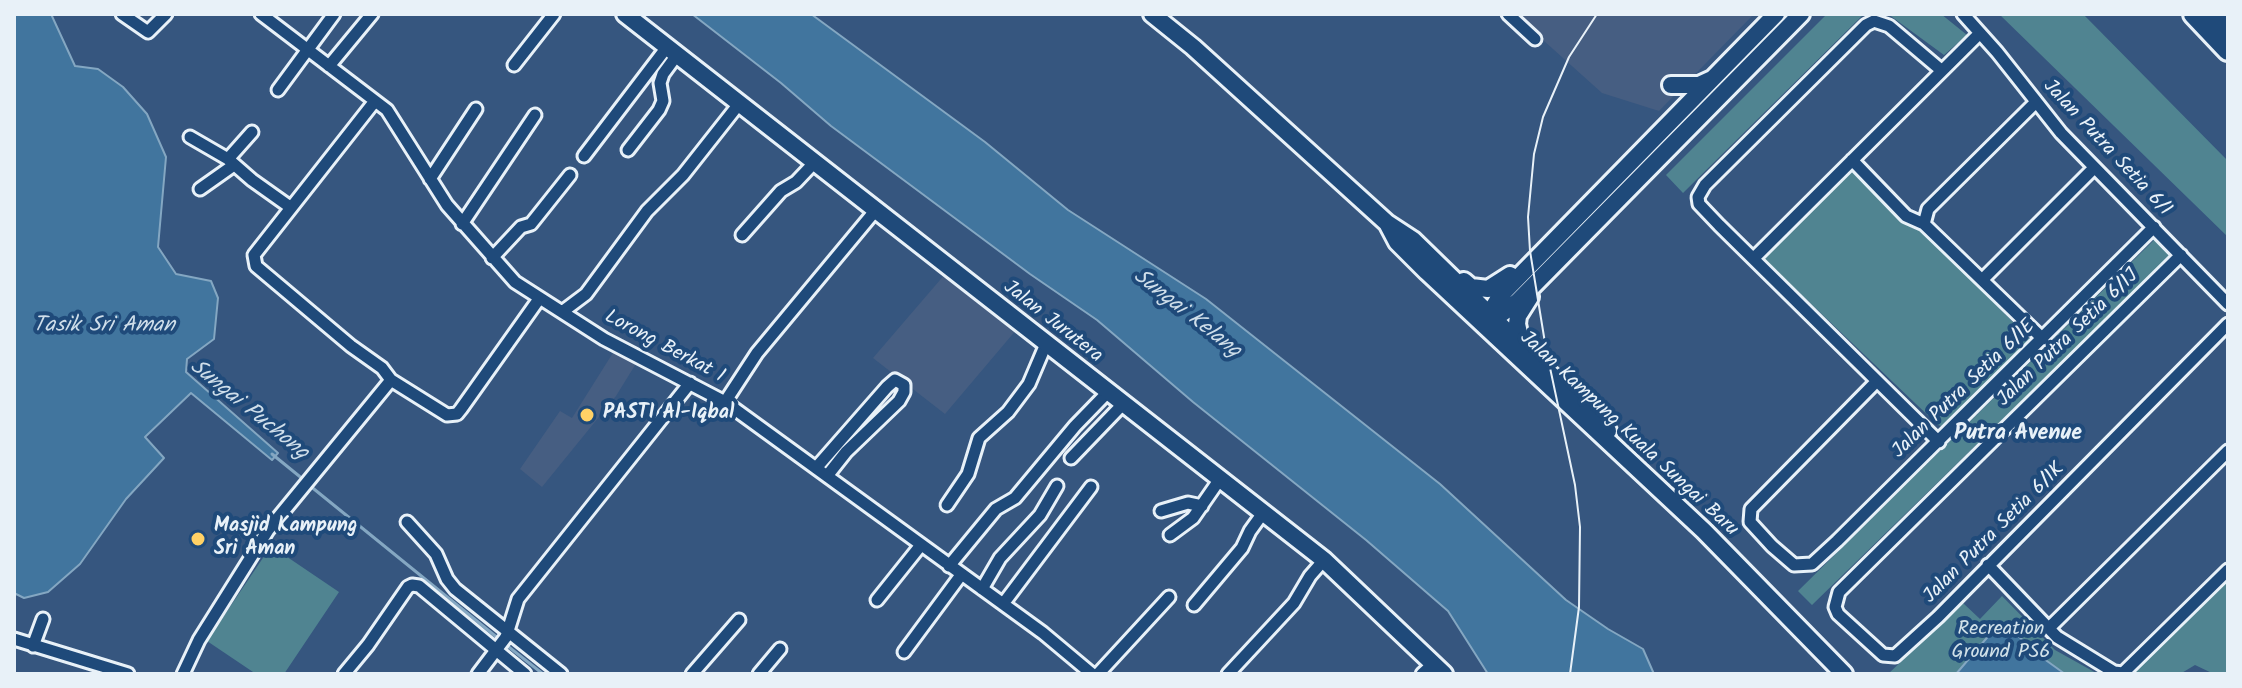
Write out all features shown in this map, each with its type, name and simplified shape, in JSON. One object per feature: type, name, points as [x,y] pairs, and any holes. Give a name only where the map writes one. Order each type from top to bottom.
[{"type":"highway","points":[[2194,14],[2228,50]]},
{"type":"highway","points":[[2218,14],[2228,24]]},
{"type":"street","points":[[128,16],[148,32],[166,14]]},
{"type":"street","name":"Lorong Berkat 1","points":[[261,14],[387,110],[462,224],[515,282],[604,339],[725,402],[1043,633],[1092,674]]},
{"type":"street","points":[[278,90],[334,14]]},
{"type":"street","points":[[329,66],[372,14]]},
{"type":"street","points":[[514,65],[554,14]]},
{"type":"street","name":"Jalan Jurutera","points":[[625,14],[1324,560],[1433,671]]},
{"type":"street","name":"Jalan Kampung Kuala Sungai Baru","points":[[1152,14],[1193,47],[1387,223],[1413,240],[1590,411],[1644,475]]},
{"type":"street","points":[[1508,14],[1535,39]]},
{"type":"street","points":[[1551,391],[1541,375],[1503,338],[1491,317],[1492,307],[1544,249],[1659,135],[1679,105],[1716,77],[1776,14]]},
{"type":"street","points":[[1415,260],[1470,307],[1491,317],[1501,316],[1801,14]]},
{"type":"street","name":"Jalan Putra Setia 6/1","points":[[1963,14],[2094,168],[2228,304]]},
{"type":"street","points":[[1939,442],[1699,204],[1698,197],[1705,185],[1866,25],[1874,21],[1889,26],[1941,70]]},
{"type":"street","points":[[1754,258],[1980,33]]},
{"type":"street","points":[[628,150],[663,101],[660,83],[672,51]]},
{"type":"street","points":[[584,156],[672,51]]},
{"type":"street","points":[[1671,85],[1699,85],[1716,77]]},
{"type":"street","points":[[375,101],[254,255],[256,266],[351,346],[382,368],[391,380],[441,413],[457,414],[539,299]]},
{"type":"street","points":[[1924,224],[1928,209],[2036,102]]},
{"type":"street","points":[[562,312],[586,294],[647,211],[683,175],[739,104]]},
{"type":"street","points":[[1679,105],[1711,106]]},
{"type":"street","points":[[1679,105],[1684,134]]},
{"type":"street","points":[[430,179],[476,109]]},
{"type":"street","points":[[462,224],[535,115]]},
{"type":"street","points":[[200,189],[231,162],[252,132]]},
{"type":"street","points":[[190,137],[231,162],[290,207]]},
{"type":"street","points":[[1852,160],[1906,216],[1924,224],[2043,339]]},
{"type":"street","points":[[742,235],[781,191],[796,182],[814,163]]},
{"type":"street","points":[[1982,280],[2094,168]]},
{"type":"street","points":[[492,258],[521,227],[531,224],[570,175]]},
{"type":"street","points":[[725,402],[757,353],[875,211]]},
{"type":"street","name":"Jalan Kampung Kuala Sungai Baru","points":[[1387,223],[1397,242],[1415,260],[1551,391],[1704,531],[1844,674]]},
{"type":"street","name":"Jalan Putra Setia 6/1E","points":[[1877,381],[1751,509],[1750,522],[1794,565],[1812,564],[2154,227]]},
{"type":"street","points":[[1413,240],[1471,287],[1480,289],[1499,284],[1544,249]]},
{"type":"street","name":"Jalan Putra Setia 6/1J","points":[[1883,655],[1838,614],[1835,607],[1839,592],[2181,255]]},
{"type":"street","points":[[1530,354],[1520,338],[1518,316],[1561,258]]},
{"type":"street","name":"Jalan Putra Setia 6/1K","points":[[1883,655],[1895,656],[2228,324]]},
{"type":"street","points":[[947,505],[968,474],[979,438],[1008,412],[1022,393],[1046,344]]},
{"type":"street","points":[[183,674],[199,640],[268,530],[391,380]]},
{"type":"street","points":[[816,468],[887,387],[895,380],[904,385],[899,401],[846,452],[827,476]]},
{"type":"street","points":[[478,674],[503,641],[518,599],[690,383]]},
{"type":"street","points":[[949,566],[996,509],[1015,498],[1108,392]]},
{"type":"street","points":[[1071,458],[1123,404]]},
{"type":"street","points":[[2049,628],[2228,451]]},
{"type":"street","points":[[1170,535],[1188,523],[1220,479]]},
{"type":"street","points":[[982,589],[1000,558],[1040,515],[1057,486]]},
{"type":"street","points":[[1003,604],[1091,487]]},
{"type":"street","points":[[1161,511],[1188,503],[1202,506]]},
{"type":"street","points":[[1194,605],[1242,548],[1263,513]]},
{"type":"street","points":[[407,522],[436,554],[447,579],[503,641],[525,674]]},
{"type":"street","points":[[877,600],[921,545]]},
{"type":"street","points":[[1228,674],[1294,603],[1324,560]]},
{"type":"street","points":[[1988,565],[2057,637],[2114,672],[2123,673],[2228,570]]},
{"type":"street","points":[[904,652],[961,575]]},
{"type":"street","points":[[344,674],[412,585],[419,586],[503,641],[561,674]]},
{"type":"street","points":[[1098,674],[1169,597]]},
{"type":"street","points":[[33,646],[43,619]]},
{"type":"street","points":[[692,674],[739,620]]},
{"type":"street","points":[[14,639],[128,674]]},
{"type":"street","points":[[759,674],[780,649]]},
{"type":"shaded area","points":[[1514,14],[1754,14],[1659,111],[1602,93]]},
{"type":"shaded area","points":[[946,273],[1017,329],[945,414],[873,358]]},
{"type":"shaded area","name":"PASTI Al-Iqbal","points":[[616,348],[637,362],[616,396],[542,487],[520,469],[560,411],[572,418]]},
{"type":"green space","points":[[1827,14],[1864,14],[1683,193],[1666,175]]},
{"type":"green space","points":[[1888,14],[1941,14],[1967,35],[1944,55]]},
{"type":"green space","points":[[1999,14],[2083,14],[2228,161],[2228,237]]},
{"type":"green space","points":[[1853,169],[1911,227],[1923,232],[2031,340],[1944,427],[1938,425],[1762,257]]},
{"type":"green space","points":[[2155,239],[2171,255],[1812,605],[1798,591]]},
{"type":"green space","points":[[271,546],[339,592],[284,674],[256,674],[207,641]]},
{"type":"green space","points":[[2228,581],[2228,674],[2214,674],[2195,665],[2180,674],[2130,674]]},
{"type":"green space","name":"Recreation Ground PS6","points":[[2002,596],[2055,650],[2098,674],[1888,674],[1963,603],[1980,619]]},
{"type":"water","name":"Tasik Sri Aman","points":[[14,14],[51,14],[75,66],[98,69],[123,87],[147,114],[166,157],[158,247],[176,274],[211,281],[218,298],[214,339],[187,359],[186,372],[278,453],[272,460],[191,393],[145,437],[164,458],[126,499],[80,564],[48,592],[24,598],[14,593]]},
{"type":"water","name":"Sungai Kelang","points":[[692,14],[811,14],[985,142],[1068,210],[1206,299],[1440,484],[1566,600],[1643,649],[1654,674],[1488,674],[1448,611],[1366,540],[1193,402],[1097,320],[831,126]]},
{"type":"water","points":[[2003,623],[2047,661],[2065,674],[1956,674]]},
{"type":"waterway","name":"Sungai Puchong","points":[[272,454],[304,480]]},
{"type":"waterway","name":"Sungai Puchong","points":[[309,485],[499,639]]},
{"type":"waterway","name":"Sungai Puchong","points":[[505,644],[543,674]]},
{"type":"tram line","points":[[1570,674],[1579,607],[1580,527],[1575,485],[1546,349],[1530,251],[1528,217],[1534,154],[1543,117],[1569,57],[1597,14]]},
{"type":"place","name":"PASTI Al-Iqbal","points":[[587,415]]},
{"type":"place","name":"Masjid Kampung Sri Aman","points":[[198,539]]},
{"type":"district","name":"Putra Avenue","points":[[2018,435]]}]
